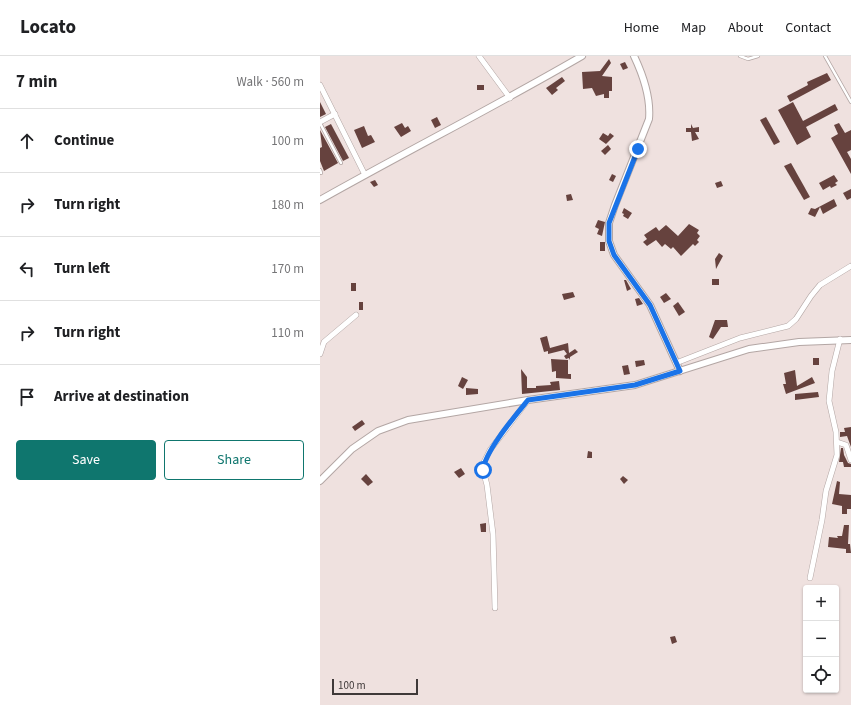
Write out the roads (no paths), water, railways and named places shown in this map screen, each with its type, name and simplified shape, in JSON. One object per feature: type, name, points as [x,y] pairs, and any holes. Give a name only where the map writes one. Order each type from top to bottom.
[{"type":"street","points":[[479,56],[510,98]]},
{"type":"street","points":[[320,200],[454,126],[510,98],[582,56]]},
{"type":"street","points":[[634,56],[641,70],[647,91],[650,110],[649,119],[609,223],[609,241],[614,255],[650,305],[680,371]]},
{"type":"street","points":[[320,85],[365,174]]},
{"type":"street","points":[[320,122],[335,114]]},
{"type":"street","points":[[676,363],[740,338],[788,326],[796,320],[810,296],[820,285],[851,266]]},
{"type":"street","points":[[320,354],[324,342],[356,315]]},
{"type":"street","points":[[810,578],[822,520],[826,491],[836,464],[837,442],[829,401],[832,371],[840,339]]},
{"type":"street","points":[[320,481],[352,449],[378,431],[392,425],[437,414],[635,385],[749,349],[779,344],[840,339],[851,340]]},
{"type":"street","points":[[495,608],[493,534],[487,485],[483,470],[484,462],[490,450],[528,400]]},
{"type":"street","points":[[837,442],[846,445],[851,460]]},
{"type":"lane","points":[[740,56],[748,60],[758,56]]},
{"type":"lane","points":[[825,56],[851,102]]},
{"type":"lane","points":[[320,122],[341,163]]}]
